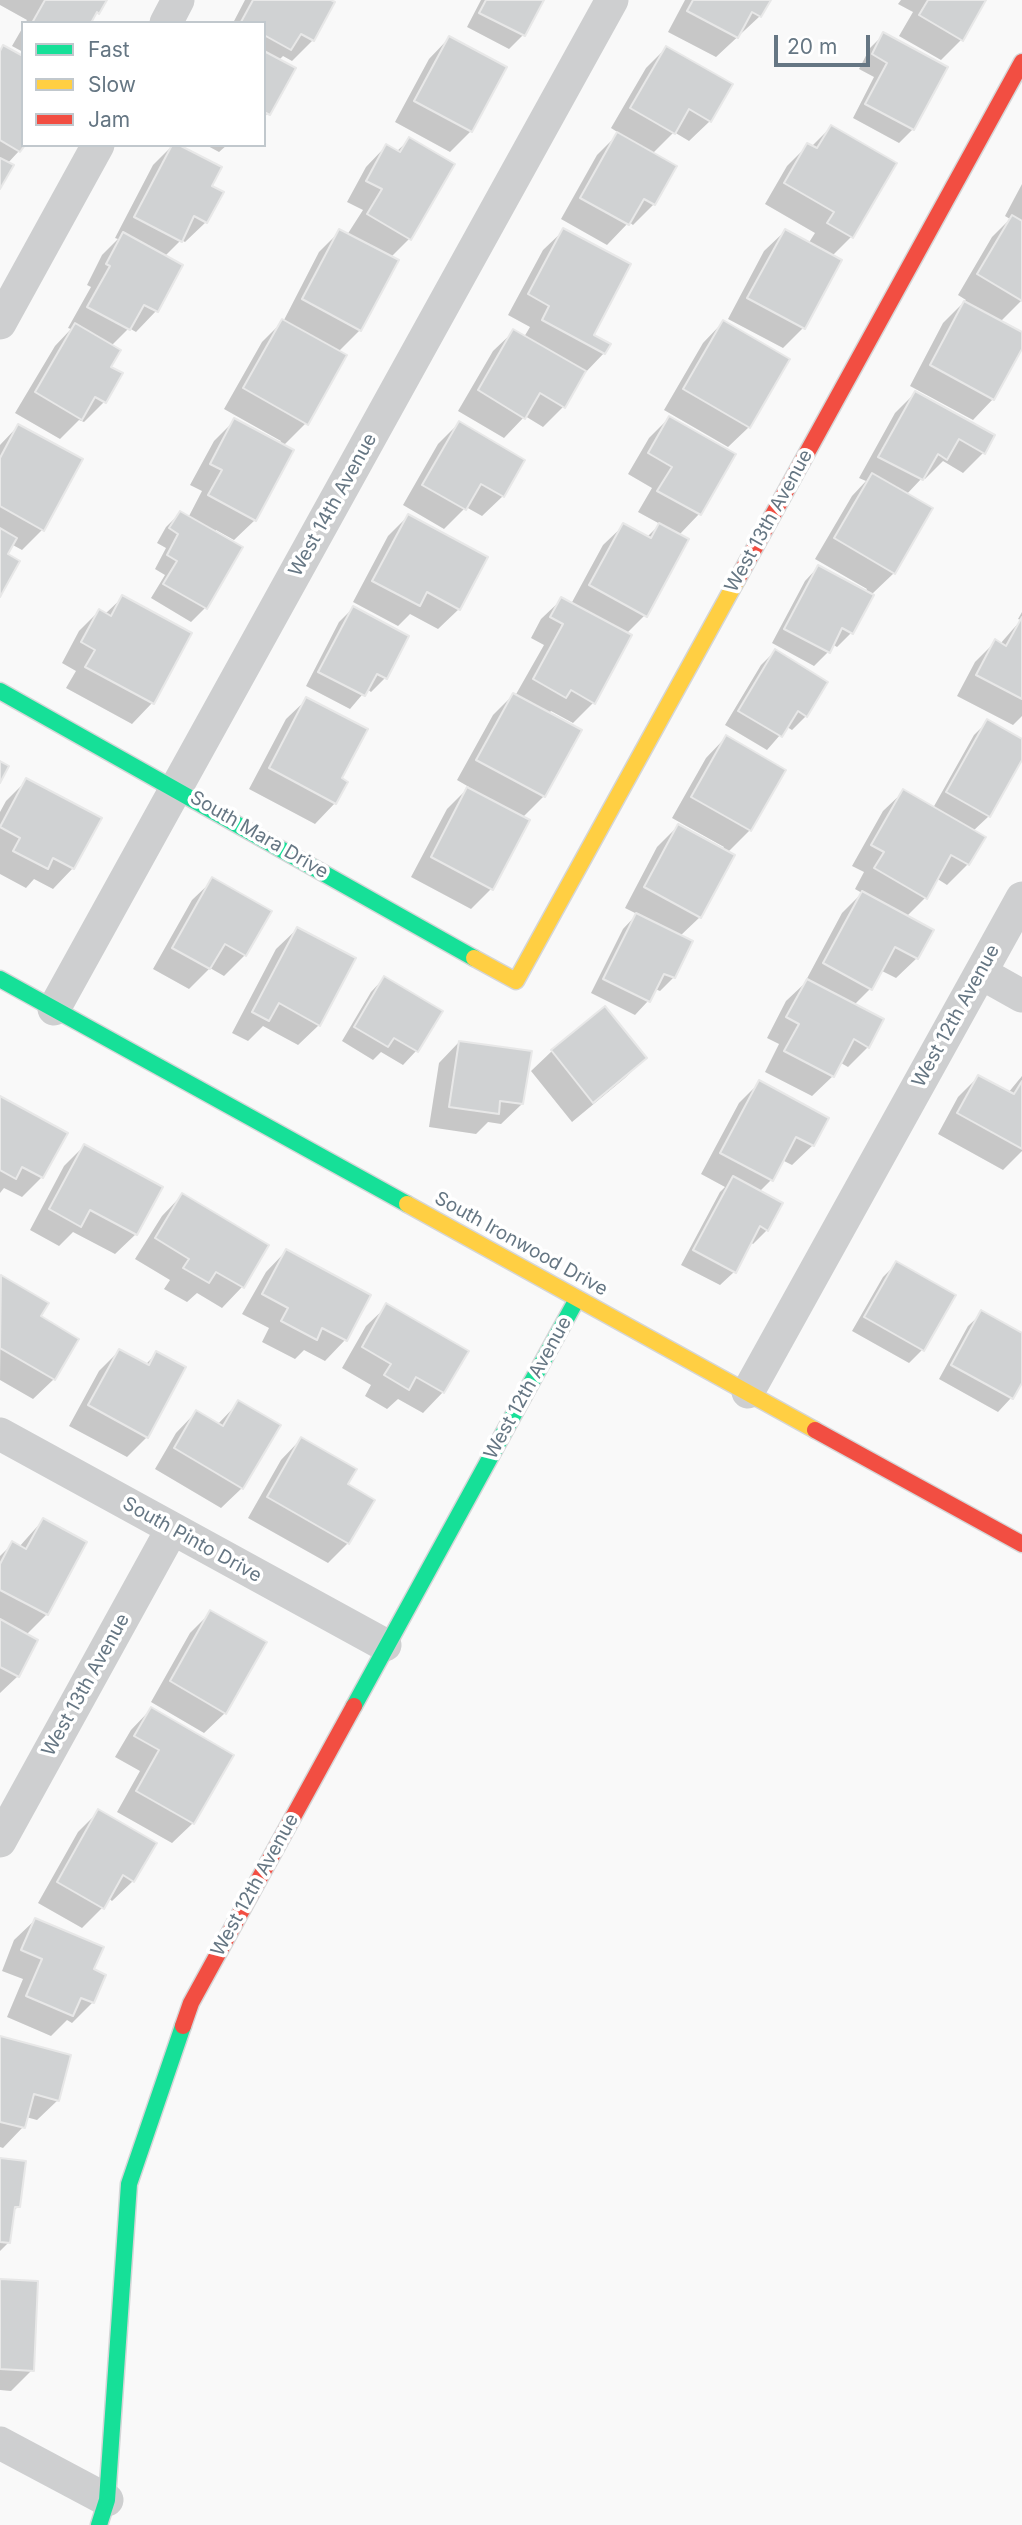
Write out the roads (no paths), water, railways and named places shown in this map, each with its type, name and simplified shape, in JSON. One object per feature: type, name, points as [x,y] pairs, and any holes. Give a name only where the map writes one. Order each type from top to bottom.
[{"type":"street","points":[[167,21],[178,0]]},
{"type":"street","name":"West 14th Avenue","points":[[54,1009],[612,0]]},
{"type":"street","name":"West 13th Avenue","points":[[516,981],[1022,62]]},
{"type":"street","points":[[0,323],[97,147]]},
{"type":"street","name":"South Mara Drive","points":[[0,691],[516,981]]},
{"type":"street","name":"West 12th Avenue","points":[[748,1392],[1022,898]]},
{"type":"street","points":[[981,973],[1022,996]]},
{"type":"street","name":"South Ironwood Drive","points":[[0,979],[1022,1544]]},
{"type":"street","name":"West 12th Avenue","points":[[103,2513],[129,2184],[191,2003],[385,1645],[578,1299]]},
{"type":"street","name":"South Pinto Drive","points":[[0,1434],[385,1645]]},
{"type":"street","name":"West 13th Avenue","points":[[0,1841],[172,1529]]},
{"type":"street","points":[[0,2443],[103,2513]]}]
